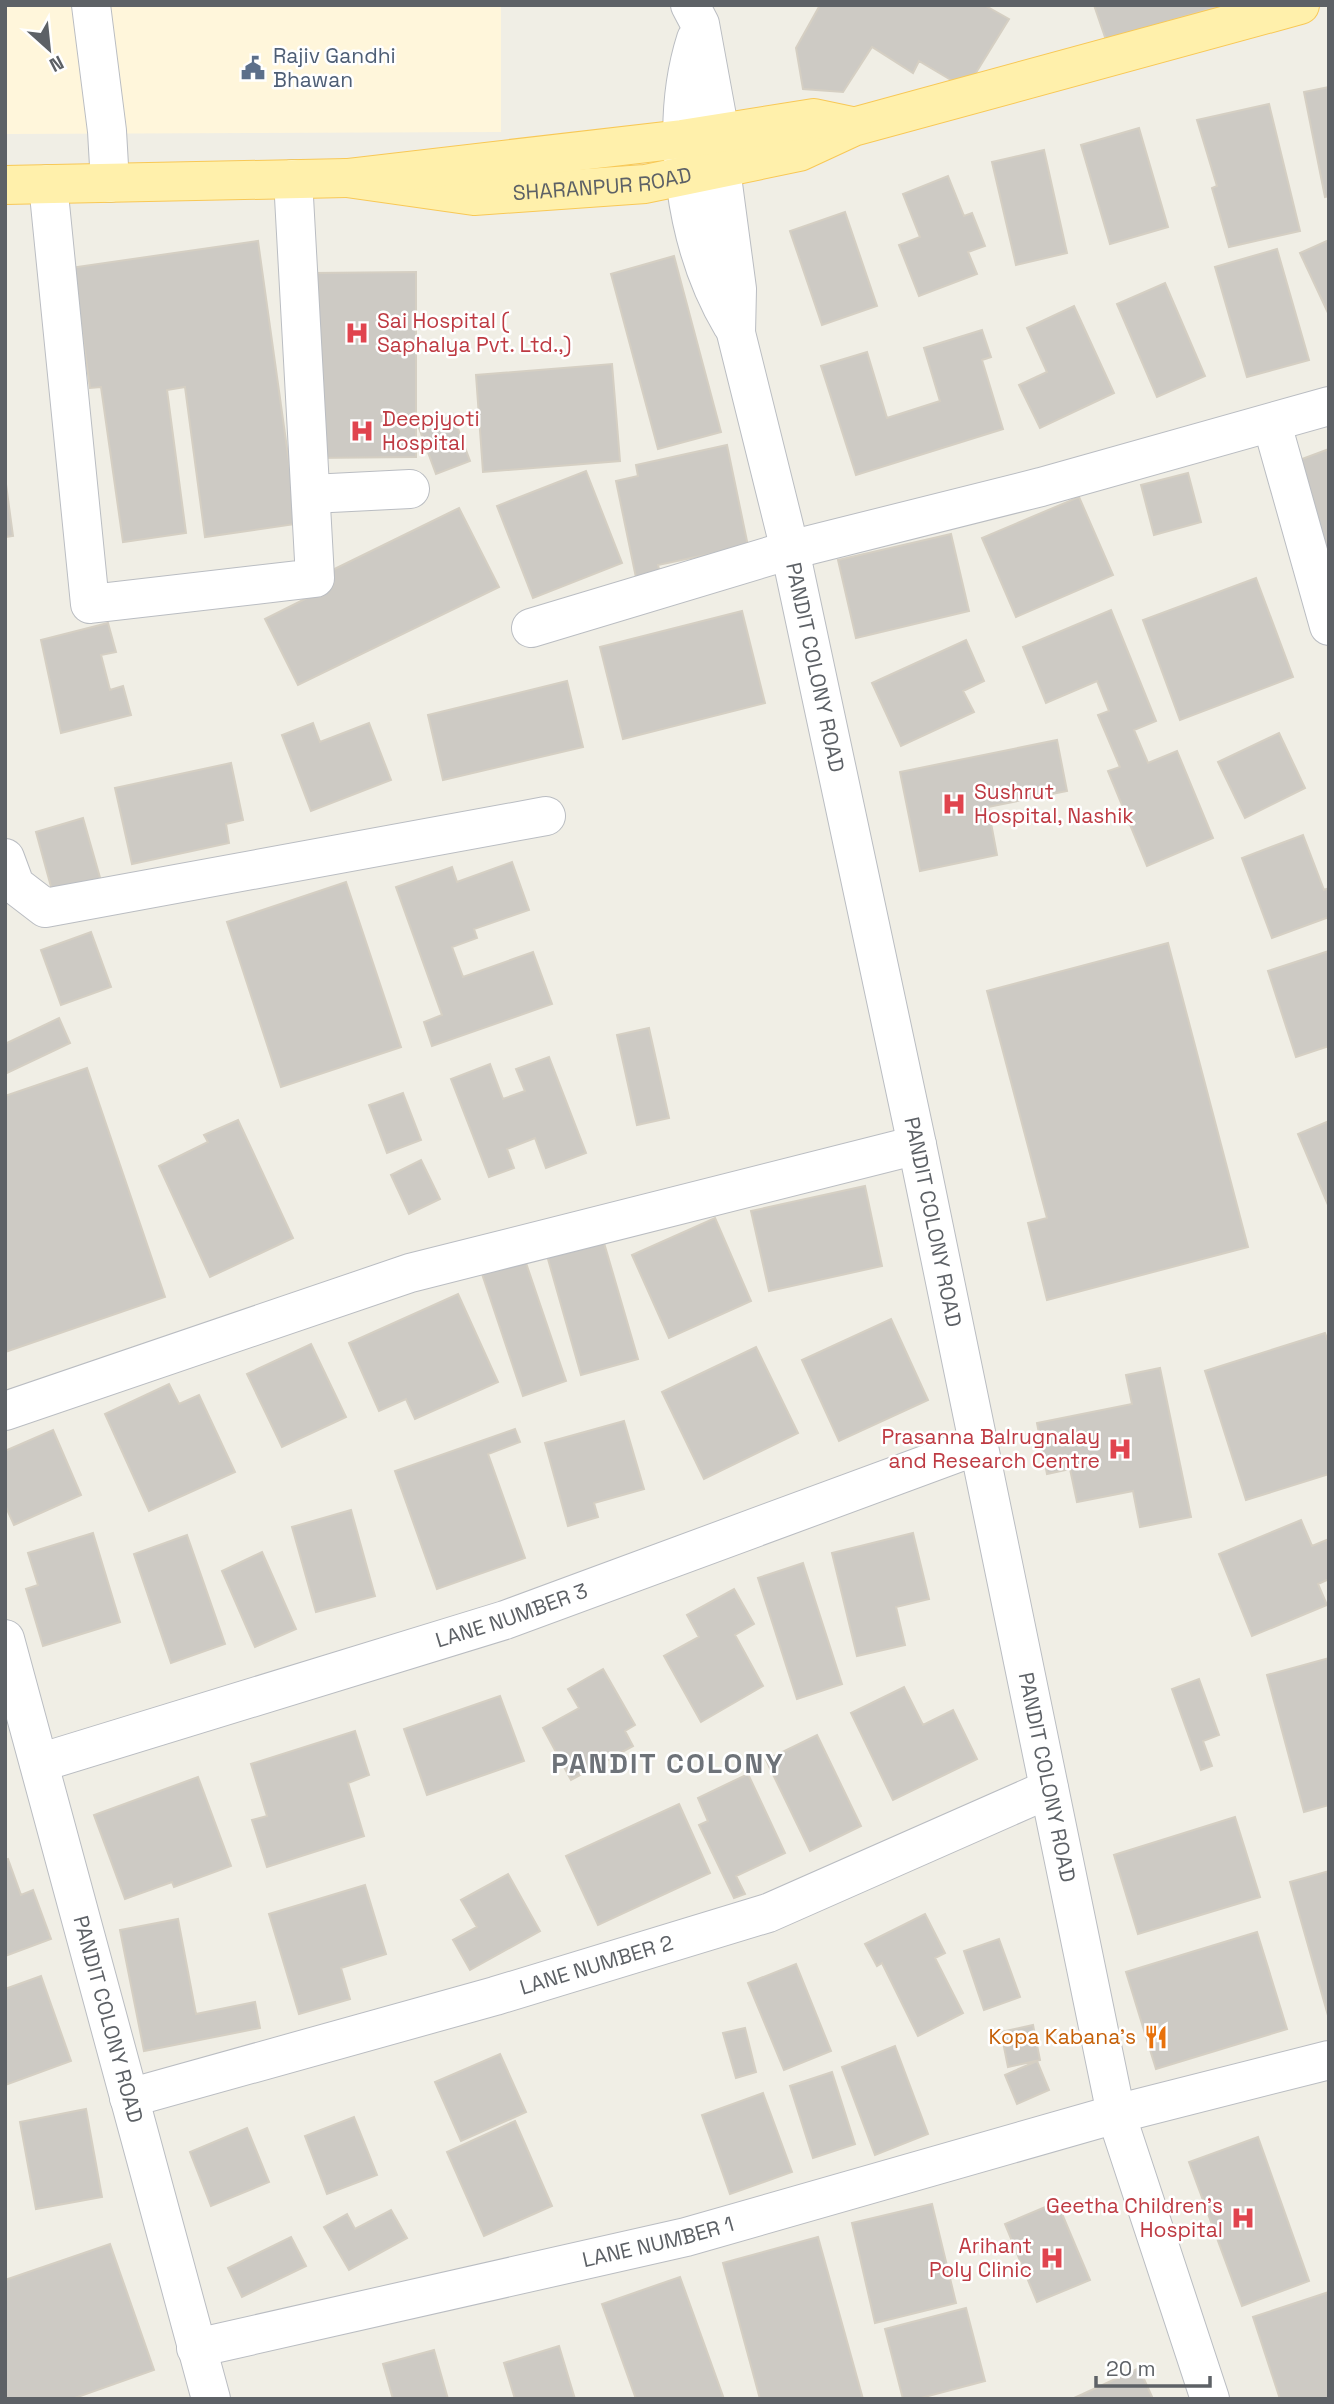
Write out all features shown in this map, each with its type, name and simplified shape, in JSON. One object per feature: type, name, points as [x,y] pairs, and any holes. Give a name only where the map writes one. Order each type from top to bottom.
[{"type":"main road","name":"SHARANPUR ROAD","points":[[5,185],[347,178],[474,196],[645,184],[702,154],[799,152],[853,127],[1300,5]]},
{"type":"street","points":[[91,5],[107,131],[110,183]]},
{"type":"street","name":"PANDIT COLONY ROAD","points":[[700,12],[686,70],[702,154],[737,289],[737,332],[790,550],[917,1145],[1116,2114],[1210,2399]]},
{"type":"street","points":[[48,184],[89,604],[315,578],[293,179]]},
{"type":"street","points":[[531,628],[790,550],[1272,424],[1329,406]]},
{"type":"street","points":[[1272,424],[1329,626]]},
{"type":"street","points":[[311,494],[410,489]]},
{"type":"street","points":[[5,858],[15,885],[45,908],[546,816]]},
{"type":"street","points":[[5,1411],[410,1273],[917,1145]]},
{"type":"street","name":"LANE NUMBER 3","points":[[39,1763],[505,1620],[979,1446]]},
{"type":"street","name":"PANDIT COLONY ROAD","points":[[5,1639],[211,2399]]},
{"type":"street","name":"LANE NUMBER 2","points":[[129,2098],[495,1996],[768,1913],[1049,1789]]},
{"type":"street","points":[[1116,2114],[1329,2060]]},
{"type":"street","name":"LANE NUMBER 1","points":[[196,2348],[686,2237],[1116,2114]]},
{"type":"shaded area","name":"Rajiv Gandhi Bhawan","points":[[5,5],[501,5],[501,132],[5,134]]},
{"type":"building","points":[[820,5],[984,5],[1009,19],[966,89],[919,61],[913,73],[872,47],[843,92],[803,89],[796,48]]},
{"type":"building","points":[[1094,5],[1223,5],[1106,40]]},
{"type":"building","points":[[1329,87],[1329,196],[1325,197],[1304,92]]},
{"type":"building","points":[[1269,104],[1300,231],[1229,247],[1212,188],[1217,186],[1197,120]]},
{"type":"building","points":[[1139,128],[1168,227],[1110,244],[1081,145]]},
{"type":"building","points":[[1044,150],[1067,253],[1016,265],[992,162]]},
{"type":"building","points":[[948,176],[964,216],[972,213],[985,246],[968,252],[977,274],[919,296],[899,245],[920,237],[903,194]]},
{"type":"building","points":[[845,212],[877,306],[822,325],[790,231]]},
{"type":"building","points":[[1329,240],[1329,315],[1300,253]]},
{"type":"building","points":[[258,241],[292,484],[302,523],[205,537],[185,387],[167,390],[186,533],[123,542],[101,387],[90,388],[80,317],[63,269]]},
{"type":"building","points":[[1277,249],[1309,360],[1247,377],[1215,267]]},
{"type":"building","points":[[674,256],[721,432],[658,449],[611,274]]},
{"type":"building","points":[[416,272],[416,457],[313,458],[313,273]]},
{"type":"building","points":[[1165,283],[1205,376],[1157,397],[1117,304]]},
{"type":"building","points":[[1074,306],[1114,393],[1040,428],[1019,385],[1047,372],[1027,328]]},
{"type":"building","points":[[982,330],[991,357],[982,360],[1003,429],[856,475],[821,366],[867,352],[887,418],[940,401],[924,348]]},
{"type":"building","points":[[612,364],[620,461],[483,472],[476,375]]},
{"type":"building","points":[[453,415],[470,461],[436,474],[419,428]]},
{"type":"building","points":[[727,445],[748,546],[658,565],[663,587],[639,592],[616,481],[638,476],[636,465]]},
{"type":"building","points":[[1329,449],[1329,594],[1291,463]]},
{"type":"building","points":[[586,471],[622,563],[533,598],[497,506]]},
{"type":"building","points":[[1188,473],[1201,522],[1154,535],[1141,485]]},
{"type":"building","points":[[5,477],[13,536],[5,537]]},
{"type":"building","points":[[1079,497],[1113,575],[1016,617],[982,538]]},
{"type":"building","points":[[459,508],[499,587],[298,685],[265,619],[319,592],[312,580]]},
{"type":"building","points":[[951,534],[969,611],[856,638],[838,560]]},
{"type":"building","points":[[1256,578],[1293,677],[1180,720],[1143,620]]},
{"type":"building","points":[[1111,610],[1156,721],[1134,730],[1148,763],[1177,751],[1213,838],[1147,866],[1108,771],[1120,767],[1098,715],[1109,711],[1097,681],[1046,703],[1023,647]]},
{"type":"building","points":[[742,611],[765,703],[623,739],[600,647]]},
{"type":"building","points":[[108,623],[116,652],[101,655],[110,690],[123,686],[131,715],[61,733],[41,640]]},
{"type":"building","points":[[966,640],[984,681],[963,691],[974,712],[901,746],[872,683]]},
{"type":"building","points":[[567,681],[583,747],[443,780],[428,715]]},
{"type":"building","points":[[313,723],[320,742],[369,723],[391,780],[311,811],[282,735]]},
{"type":"building","points":[[1279,733],[1305,788],[1245,818],[1218,762]]},
{"type":"building","points":[[1057,740],[1067,791],[988,807],[997,855],[920,871],[900,772]]},
{"type":"building","points":[[231,763],[243,820],[226,824],[229,843],[132,864],[115,788]]},
{"type":"building","points":[[83,818],[101,881],[53,894],[36,832]]},
{"type":"building","points":[[1303,835],[1324,890],[1329,888],[1329,917],[1272,938],[1242,858]]},
{"type":"building","points":[[512,862],[529,910],[474,929],[477,938],[452,947],[463,977],[533,952],[552,1004],[432,1046],[424,1022],[442,1015],[396,887],[452,867],[457,882]]},
{"type":"building","points":[[346,882],[401,1047],[281,1087],[227,922]]},
{"type":"building","points":[[91,932],[111,987],[61,1005],[41,950]]},
{"type":"building","points":[[1168,943],[1248,1247],[1047,1300],[1028,1223],[1047,1218],[987,991]]},
{"type":"building","points":[[1329,951],[1329,1046],[1296,1057],[1268,971]]},
{"type":"building","points":[[59,1018],[70,1043],[5,1074],[5,1044]]},
{"type":"building","points":[[649,1028],[669,1118],[637,1125],[617,1035]]},
{"type":"building","points":[[549,1057],[586,1153],[546,1168],[535,1138],[507,1149],[514,1168],[489,1177],[451,1079],[490,1064],[503,1099],[525,1091],[516,1069]]},
{"type":"building","points":[[87,1068],[165,1297],[5,1352],[5,1096]]},
{"type":"building","points":[[403,1093],[421,1140],[387,1153],[369,1105]]},
{"type":"building","points":[[238,1120],[293,1238],[210,1277],[159,1166],[208,1142],[204,1135]]},
{"type":"building","points":[[1329,1121],[1329,1205],[1328,1205],[1298,1134]]},
{"type":"building","points":[[421,1160],[440,1199],[409,1214],[391,1175]]},
{"type":"building","points":[[865,1186],[882,1266],[769,1291],[751,1211]]},
{"type":"building","points":[[715,1218],[751,1301],[669,1338],[632,1255]]},
{"type":"building","points":[[602,1236],[638,1359],[581,1375],[546,1252]]},
{"type":"building","points":[[525,1260],[566,1381],[523,1396],[482,1274]]},
{"type":"building","points":[[458,1294],[498,1382],[415,1419],[406,1399],[379,1411],[349,1343]]},
{"type":"building","points":[[891,1319],[928,1400],[839,1441],[802,1360]]},
{"type":"building","points":[[1325,1333],[1329,1344],[1329,1474],[1246,1500],[1205,1371]]},
{"type":"building","points":[[311,1344],[346,1417],[282,1447],[247,1374]]},
{"type":"building","points":[[756,1347],[798,1433],[704,1479],[662,1392]]},
{"type":"building","points":[[1160,1368],[1191,1517],[1140,1527],[1133,1491],[1077,1502],[1070,1469],[1047,1474],[1037,1423],[1132,1404],[1126,1375]]},
{"type":"building","points":[[169,1384],[179,1404],[199,1395],[235,1472],[149,1511],[105,1414]]},
{"type":"building","points":[[624,1421],[644,1489],[594,1503],[598,1517],[568,1526],[545,1443]]},
{"type":"building","points":[[515,1429],[520,1442],[488,1454],[525,1558],[437,1589],[395,1471]]},
{"type":"building","points":[[53,1430],[81,1495],[14,1525],[5,1505],[5,1451]]},
{"type":"building","points":[[351,1510],[375,1596],[316,1612],[292,1527]]},
{"type":"building","points":[[1301,1520],[1312,1546],[1329,1539],[1329,1579],[1318,1584],[1327,1605],[1252,1636],[1219,1554]]},
{"type":"building","points":[[93,1533],[120,1622],[43,1646],[26,1589],[38,1585],[28,1553]]},
{"type":"building","points":[[913,1533],[929,1599],[896,1607],[905,1645],[857,1656],[832,1553]]},
{"type":"building","points":[[187,1535],[225,1644],[171,1663],[134,1554]]},
{"type":"building","points":[[262,1552],[296,1629],[255,1647],[222,1571]]},
{"type":"building","points":[[803,1563],[842,1684],[797,1699],[758,1578]]},
{"type":"building","points":[[734,1589],[754,1624],[735,1635],[763,1686],[701,1722],[664,1656],[699,1637],[687,1615]]},
{"type":"building","points":[[1329,1658],[1329,1805],[1304,1812],[1267,1675]]},
{"type":"building","points":[[603,1669],[635,1725],[625,1731],[633,1746],[571,1780],[543,1728],[579,1708],[568,1689]]},
{"type":"building","points":[[1199,1679],[1219,1735],[1203,1741],[1212,1766],[1201,1770],[1172,1689]]},
{"type":"building","points":[[904,1687],[923,1725],[953,1710],[977,1759],[893,1800],[851,1713]]},
{"type":"building","points":[[500,1696],[524,1761],[427,1795],[404,1729]]},
{"type":"building","points":[[355,1731],[369,1775],[348,1783],[364,1836],[267,1867],[252,1820],[267,1816],[251,1764]]},
{"type":"building","points":[[817,1735],[861,1826],[810,1851],[766,1760]]},
{"type":"building","points":[[748,1774],[785,1853],[736,1876],[745,1894],[734,1898],[699,1825],[708,1821],[698,1798]]},
{"type":"building","points":[[198,1777],[231,1866],[174,1887],[172,1882],[125,1899],[94,1815]]},
{"type":"building","points":[[679,1804],[710,1873],[598,1925],[566,1856]]},
{"type":"building","points":[[1235,1817],[1260,1897],[1138,1934],[1114,1855]]},
{"type":"building","points":[[8,1859],[21,1895],[33,1890],[51,1939],[5,1956],[5,1860]]},
{"type":"building","points":[[1329,1871],[1329,2019],[1290,1882]]},
{"type":"building","points":[[508,1874],[540,1931],[470,1970],[453,1940],[477,1927],[461,1900]]},
{"type":"building","points":[[365,1885],[386,1954],[341,1968],[350,1999],[299,2014],[269,1914]]},
{"type":"building","points":[[925,1914],[945,1953],[935,1958],[963,2013],[918,2036],[882,1963],[877,1966],[865,1944]]},
{"type":"building","points":[[178,1919],[196,2014],[255,2002],[260,2028],[144,2051],[120,1930]]},
{"type":"building","points":[[1257,1932],[1287,2029],[1156,2069],[1126,1972]]},
{"type":"building","points":[[999,1939],[1020,1997],[984,2010],[964,1951]]},
{"type":"building","points":[[796,1964],[831,2051],[784,2070],[748,1983]]},
{"type":"building","points":[[41,1976],[71,2061],[5,2085],[5,1989]]},
{"type":"building","points":[[1033,2025],[1040,2060],[1008,2067],[1001,2032]]},
{"type":"building","points":[[745,2028],[756,2072],[736,2078],[723,2033]]},
{"type":"building","points":[[895,2046],[928,2134],[875,2155],[842,2067]]},
{"type":"building","points":[[500,2054],[526,2112],[461,2141],[435,2082]]},
{"type":"building","points":[[1037,2061],[1049,2090],[1017,2104],[1005,2075]]},
{"type":"building","points":[[832,2072],[855,2144],[813,2158],[790,2086]]},
{"type":"building","points":[[763,2093],[792,2172],[730,2194],[702,2115]]},
{"type":"building","points":[[86,2109],[102,2197],[36,2209],[20,2122]]},
{"type":"building","points":[[354,2117],[377,2175],[327,2194],[305,2136]]},
{"type":"building","points":[[515,2121],[552,2206],[484,2236],[447,2152]]},
{"type":"building","points":[[247,2128],[269,2182],[211,2206],[190,2152]]},
{"type":"building","points":[[1258,2137],[1309,2281],[1242,2306],[1189,2162]]},
{"type":"building","points":[[1057,2202],[1090,2280],[1037,2302],[1005,2224]]},
{"type":"building","points":[[932,2204],[956,2303],[875,2323],[852,2223]]},
{"type":"building","points":[[391,2210],[407,2238],[349,2270],[324,2227],[347,2214],[355,2229]]},
{"type":"building","points":[[291,2237],[306,2266],[242,2297],[228,2268]]},
{"type":"building","points":[[818,2237],[863,2399],[760,2399],[723,2263]]},
{"type":"building","points":[[110,2244],[154,2370],[72,2399],[5,2399],[5,2280]]},
{"type":"building","points":[[680,2277],[724,2399],[636,2399],[602,2304]]},
{"type":"building","points":[[1329,2292],[1329,2399],[1280,2399],[1253,2317]]},
{"type":"building","points":[[966,2308],[985,2381],[917,2399],[903,2399],[885,2329]]},
{"type":"building","points":[[559,2346],[575,2399],[515,2399],[504,2363]]},
{"type":"building","points":[[434,2350],[448,2399],[393,2399],[383,2364]]},
{"type":"building","points":[[1139,2368],[1153,2399],[1072,2399]]},
{"type":"place","name":"Rajiv Gandhi Bhawan","points":[[253,68]]},
{"type":"place","name":"Sai Hospital ( Saphalya Pvt. Ltd.,)","points":[[357,333]]},
{"type":"place","name":"Deepjyoti Hospital","points":[[362,431]]},
{"type":"place","name":"Sushrut Hospital, Nashik","points":[[954,804]]},
{"type":"place","name":"Prasanna Balrugnalay and Research Centre","points":[[1120,1449]]},
{"type":"place","name":"Kopa Kabana's","points":[[1156,2037]]},
{"type":"place","name":"Geetha Children's Hospital","points":[[1243,2218]]},
{"type":"place","name":"Arihant Poly Clinic","points":[[1052,2258]]},
{"type":"district","name":"PANDIT COLONY","points":[[668,1763]]}]
